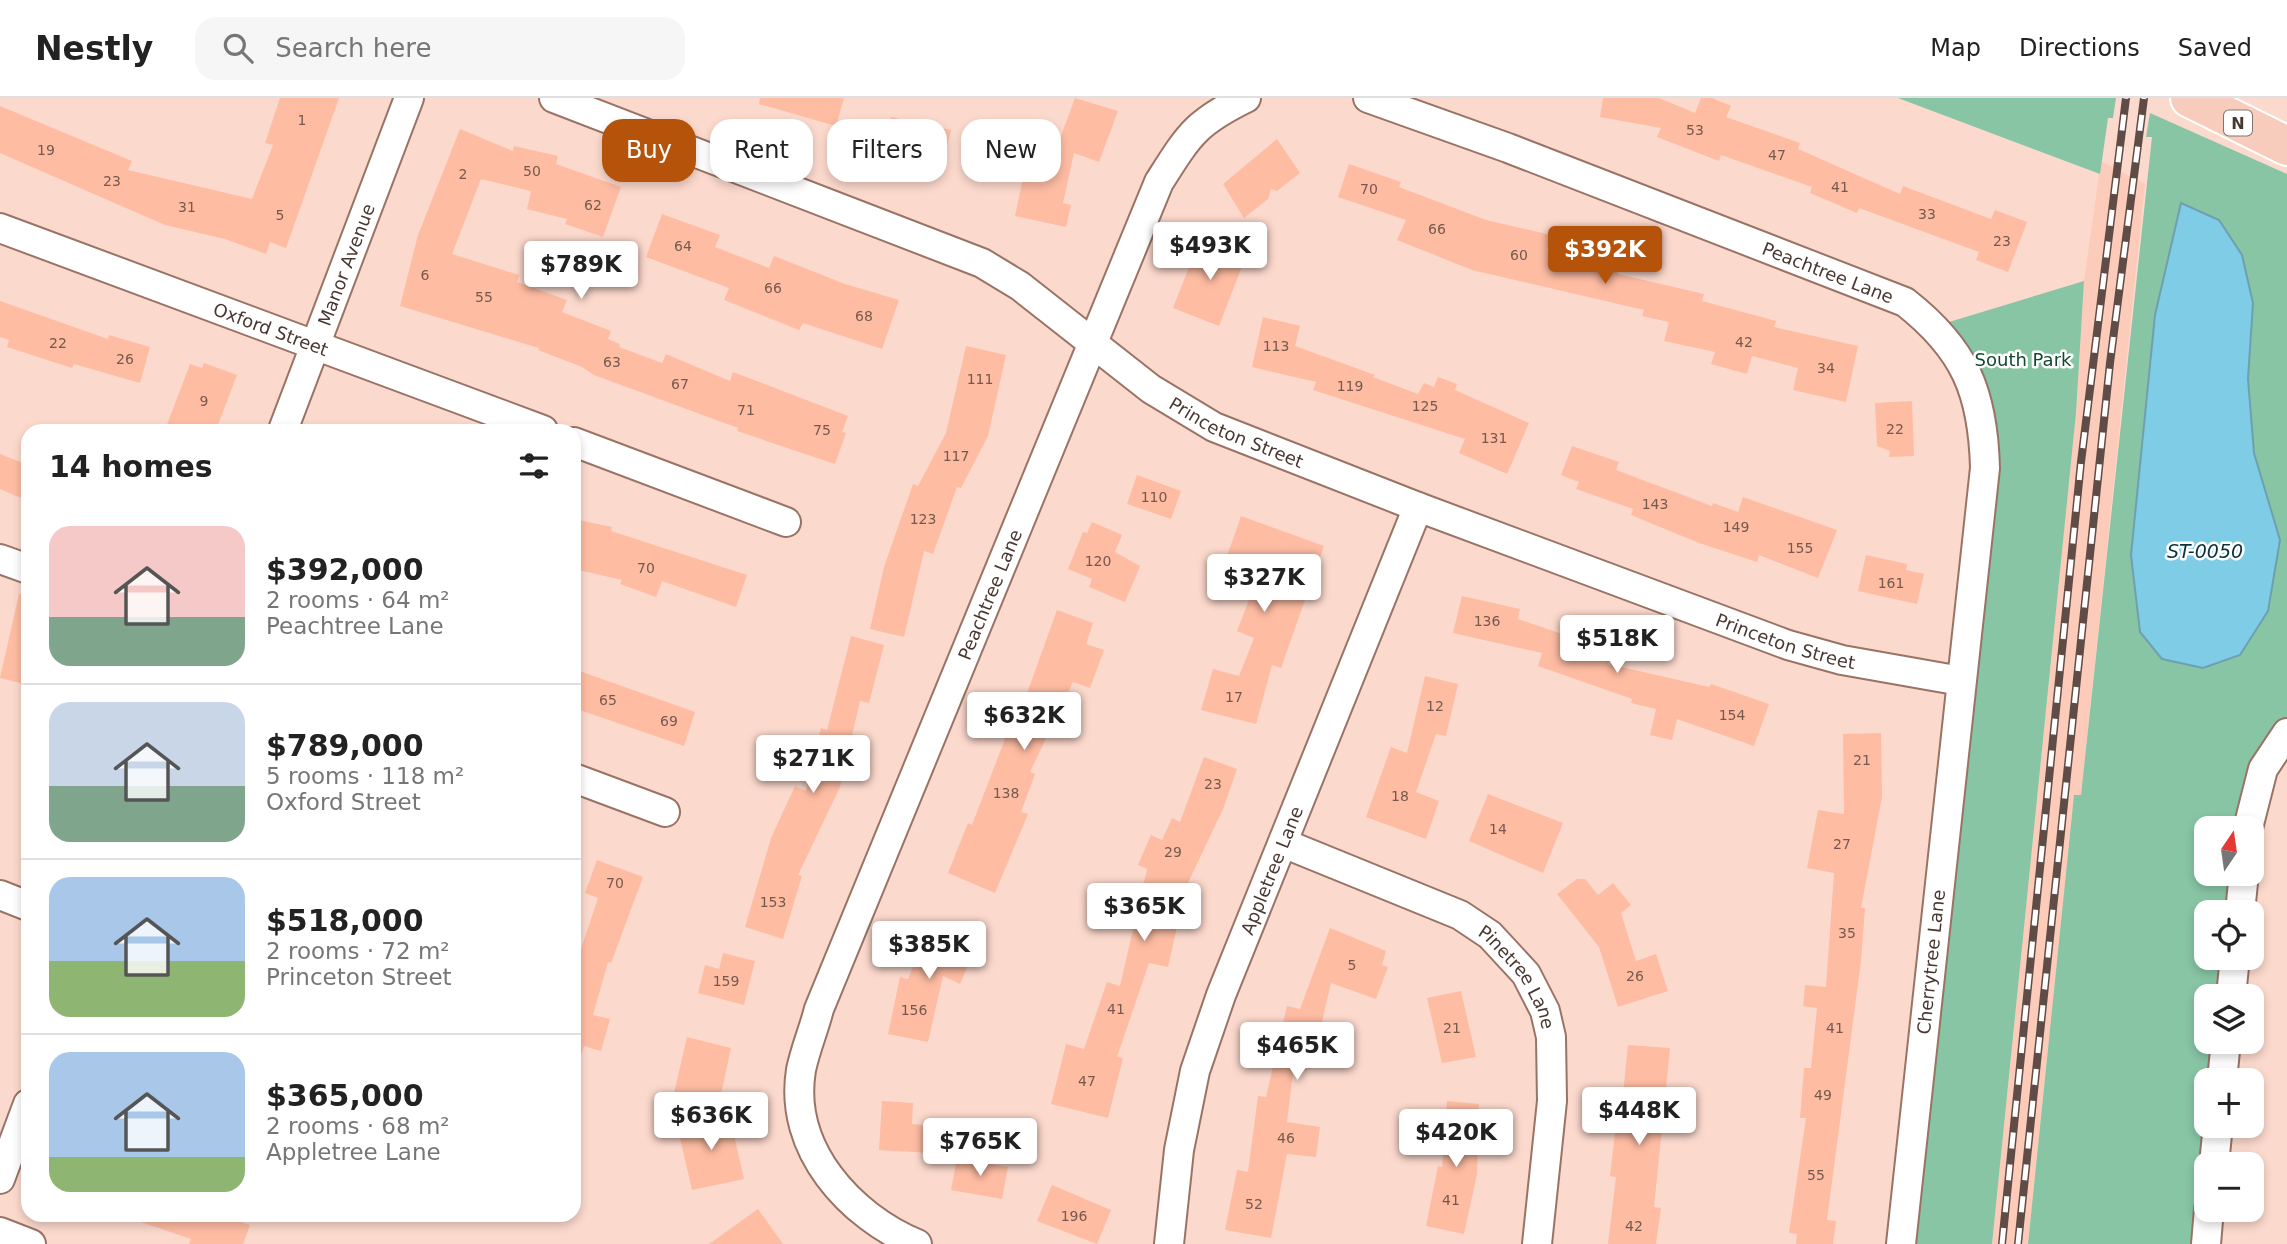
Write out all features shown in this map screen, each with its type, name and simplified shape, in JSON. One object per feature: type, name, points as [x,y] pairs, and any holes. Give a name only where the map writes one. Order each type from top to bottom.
[{"type":"highway","name":"N","points":[[2190,98],[2287,146]]},
{"type":"street","name":"Manor Avenue","points":[[285,424],[409,98]]},
{"type":"street","name":"Princeton Street","points":[[554,98],[974,259],[1003,275],[1151,389],[1214,427],[1418,507],[1788,645],[1842,660],[1961,681]]},
{"type":"street","name":"Peachtree Lane","points":[[917,1244],[875,1222],[849,1202],[829,1179],[805,1130],[801,1071],[819,1009],[1159,182],[1187,137],[1202,123],[1246,98]]},
{"type":"street","name":"Peachtree Lane","points":[[1368,98],[1508,148],[1905,302],[1936,326],[1966,369],[1984,430],[1985,468],[1961,681]]},
{"type":"street","name":"Oxford Street","points":[[0,228],[526,424]]},
{"type":"street","points":[[581,445],[786,522]]},
{"type":"street","name":"Appletree Lane","points":[[1169,1244],[1179,1150],[1195,1071],[1221,995],[1418,507]]},
{"type":"street","points":[[0,559],[21,566]]},
{"type":"street","name":"Cherrytree Lane","points":[[1901,1244],[1961,681]]},
{"type":"street","points":[[2251,816],[2263,769],[2278,742],[2287,733]]},
{"type":"street","points":[[581,781],[665,812]]},
{"type":"street","name":"Pinetree Lane","points":[[1283,843],[1460,915],[1490,935],[1526,974],[1545,1011],[1551,1037],[1552,1101],[1537,1244]]},
{"type":"street","points":[[0,895],[21,903]]},
{"type":"street","points":[[0,1179],[21,1123]]},
{"type":"street","points":[[2206,1244],[2208,1222]]},
{"type":"street","points":[[0,1232],[31,1244]]},
{"type":"shaded area","points":[[2101,161],[2145,184],[2081,796],[2074,795],[2028,1244],[1992,1244],[2076,413],[2084,281]]},
{"type":"green space","points":[[1898,98],[2116,98],[2113,118],[2108,118],[2100,174]]},
{"type":"green space","points":[[2150,113],[2287,174],[2287,726],[2253,816],[2194,816],[2194,886],[2243,886],[2241,900],[2194,900],[2194,970],[2234,970],[2232,984],[2194,984],[2194,1054],[2225,1054],[2223,1068],[2194,1068],[2194,1138],[2206,1138],[2206,1152],[2194,1152],[2194,1222],[2205,1222],[2205,1244],[2028,1244],[2074,795],[2081,795],[2152,137],[2146,137]]},
{"type":"green space","name":"South Park","points":[[2084,281],[2076,413],[1992,1244],[1901,1244],[1984,430],[1936,326]]},
{"type":"water","name":"ST-0050","points":[[2181,203],[2219,220],[2242,255],[2253,303],[2248,379],[2254,453],[2280,540],[2268,611],[2240,655],[2203,668],[2162,659],[2140,632],[2131,555],[2155,315]]},
{"type":"building","points":[[280,98],[339,98],[286,248],[270,242],[266,254],[225,239],[165,225],[0,153],[0,106],[132,161],[128,170],[252,199],[273,145],[265,143]]},
{"type":"building","points":[[760,98],[844,98],[838,119],[827,119],[827,123],[759,104]]},
{"type":"building","points":[[1075,98],[1118,111],[1099,162],[1074,153],[1063,203],[1071,205],[1066,227],[1015,216],[1022,182],[1061,182],[1061,136]]},
{"type":"building","points":[[1603,98],[1659,98],[1695,113],[1701,98],[1712,98],[1731,106],[1726,117],[1800,143],[1798,149],[1900,194],[1903,186],[1991,219],[1995,210],[2027,222],[2008,272],[1976,260],[1979,252],[1859,208],[1857,213],[1810,193],[1812,187],[1721,155],[1719,161],[1657,137],[1661,128],[1600,117]]},
{"type":"building","points":[[460,129],[513,151],[514,146],[558,156],[556,164],[621,187],[603,237],[565,224],[567,219],[527,209],[531,191],[481,179],[452,254],[519,275],[517,282],[567,300],[562,312],[611,331],[608,339],[620,344],[619,347],[662,363],[666,354],[730,381],[733,372],[848,416],[842,432],[846,433],[835,464],[737,431],[738,428],[594,375],[582,367],[538,350],[539,348],[400,306],[418,235]]},
{"type":"building","points":[[947,129],[951,130],[947,147]]},
{"type":"building","points":[[1277,139],[1300,173],[1277,191],[1271,189],[1268,199],[1244,218],[1223,184]]},
{"type":"building","points":[[1349,164],[1401,182],[1399,187],[1486,220],[1551,235],[1547,252],[1619,268],[1618,274],[1704,294],[1702,301],[1776,321],[1774,327],[1858,346],[1846,402],[1793,390],[1798,368],[1752,356],[1747,374],[1711,364],[1715,352],[1664,341],[1669,322],[1642,316],[1644,310],[1472,270],[1397,240],[1406,220],[1338,197]]},
{"type":"building","points":[[662,214],[720,235],[715,247],[769,268],[774,256],[845,284],[899,300],[882,349],[803,323],[799,330],[724,300],[729,288],[646,257]]},
{"type":"building","points":[[1200,239],[1246,256],[1219,326],[1173,308]]},
{"type":"building","points":[[0,301],[108,339],[109,335],[150,347],[140,383],[74,364],[72,368],[7,347],[9,340],[0,337]]},
{"type":"building","points":[[1263,317],[1300,326],[1295,346],[1418,394],[1424,383],[1434,387],[1438,377],[1457,384],[1455,390],[1529,423],[1507,474],[1459,453],[1465,439],[1313,390],[1316,382],[1252,367]]},
{"type":"building","points":[[966,346],[1006,355],[988,436],[961,488],[957,487],[933,554],[924,551],[904,637],[870,629],[884,567],[913,484],[918,486],[946,433]]},
{"type":"building","points":[[204,363],[237,375],[218,424],[167,424],[190,364],[202,368]]},
{"type":"building","points":[[1912,401],[1914,456],[1889,457],[1890,451],[1877,446],[1875,403]]},
{"type":"building","points":[[1572,446],[1619,462],[1616,470],[1712,506],[1713,503],[1738,512],[1743,497],[1837,530],[1818,578],[1759,555],[1757,562],[1699,543],[1631,515],[1633,509],[1576,489],[1579,482],[1561,475]]},
{"type":"building","points":[[0,454],[21,462],[21,498],[0,489]]},
{"type":"building","points":[[1137,475],[1181,491],[1171,519],[1127,504]]},
{"type":"building","points":[[1241,516],[1324,546],[1281,668],[1272,665],[1256,724],[1201,710],[1213,669],[1239,676],[1254,638],[1237,631],[1260,571],[1226,559]]},
{"type":"building","points":[[581,520],[612,527],[611,531],[747,575],[736,607],[662,581],[656,597],[620,584],[622,580],[581,571]]},
{"type":"building","points":[[1092,522],[1122,535],[1115,552],[1140,566],[1125,602],[1089,587],[1092,579],[1068,569],[1083,532],[1087,533]]},
{"type":"building","points":[[1866,555],[1907,564],[1906,570],[1924,574],[1917,604],[1858,591]]},
{"type":"building","points":[[19,594],[21,594],[21,683],[0,678]]},
{"type":"building","points":[[1462,596],[1520,609],[1518,619],[1612,651],[1608,664],[1709,687],[1711,684],[1769,704],[1754,746],[1677,719],[1672,740],[1650,735],[1656,709],[1631,703],[1632,699],[1538,666],[1542,653],[1453,633]]},
{"type":"building","points":[[1057,610],[1093,623],[1086,644],[1104,650],[1090,688],[1073,682],[1030,772],[1035,774],[1021,812],[1028,814],[995,893],[948,873],[968,823],[972,825],[1005,739],[1002,738],[1022,694],[1026,696]]},
{"type":"building","points":[[851,636],[884,645],[869,703],[860,701],[840,787],[798,875],[802,876],[783,939],[745,927],[771,838],[795,786],[806,791],[821,728],[827,730]]},
{"type":"building","points":[[581,671],[695,712],[684,746],[581,710]]},
{"type":"building","points":[[1425,676],[1458,684],[1446,736],[1436,734],[1416,792],[1439,801],[1426,839],[1366,817],[1391,747],[1407,753]]},
{"type":"building","points":[[1881,733],[1882,797],[1861,908],[1865,908],[1861,961],[1827,1220],[1836,1221],[1833,1244],[1796,1244],[1797,1234],[1789,1233],[1806,1118],[1800,1118],[1804,1068],[1811,1068],[1817,1008],[1803,1006],[1805,985],[1826,987],[1834,873],[1807,868],[1818,810],[1844,814],[1843,734]]},
{"type":"building","points":[[1204,757],[1237,769],[1223,809],[1186,887],[1168,967],[1149,963],[1117,1057],[1123,1058],[1108,1118],[1051,1104],[1066,1044],[1084,1049],[1107,982],[1120,986],[1147,869],[1138,865],[1151,835],[1162,840],[1172,818],[1180,822]]},
{"type":"building","points":[[1488,794],[1563,823],[1543,873],[1469,841]]},
{"type":"building","points":[[597,860],[643,877],[611,963],[608,962],[593,1015],[610,1019],[601,1051],[584,1046],[581,1055],[581,949],[598,898],[585,893]]},
{"type":"building","points":[[1577,879],[1585,879],[1598,895],[1613,883],[1631,905],[1621,913],[1636,961],[1656,954],[1668,991],[1618,1007],[1599,947],[1557,894]]},
{"type":"building","points":[[932,922],[978,941],[960,984],[943,976],[928,1042],[888,1034],[900,977],[908,979]]},
{"type":"building","points":[[1330,928],[1386,951],[1382,965],[1388,967],[1376,999],[1331,983],[1311,1069],[1294,1065],[1287,1122],[1320,1127],[1316,1157],[1287,1154],[1271,1238],[1225,1230],[1237,1170],[1248,1172],[1258,1096],[1266,1097],[1287,1006],[1300,1009]]},
{"type":"building","points":[[723,953],[755,961],[744,1005],[698,993],[705,965],[719,969]]},
{"type":"building","points":[[1461,991],[1476,1057],[1442,1063],[1427,998]]},
{"type":"building","points":[[687,1037],[731,1048],[719,1103],[674,1093]]},
{"type":"building","points":[[1628,1045],[1670,1048],[1654,1207],[1661,1208],[1656,1244],[1608,1244],[1616,1177],[1610,1176],[1616,1124],[1620,1124]]},
{"type":"building","points":[[882,1101],[913,1103],[912,1124],[933,1126],[932,1153],[879,1150]]},
{"type":"building","points":[[1447,1101],[1479,1104],[1477,1174],[1464,1234],[1426,1226],[1438,1166],[1442,1167]]},
{"type":"building","points":[[729,1113],[744,1179],[692,1190],[677,1125]]},
{"type":"building","points":[[957,1158],[1008,1167],[1002,1199],[951,1190]]},
{"type":"building","points":[[1052,1185],[1111,1210],[1097,1244],[1037,1221]]},
{"type":"building","points":[[758,1209],[783,1244],[709,1244]]},
{"type":"building","points":[[141,1222],[242,1222],[250,1225],[243,1244],[189,1244],[191,1239]]},
{"type":"railway","points":[[2002,1244],[2081,462],[2126,98]]},
{"type":"railway","points":[[2018,1244],[2110,363],[2144,98]]}]
